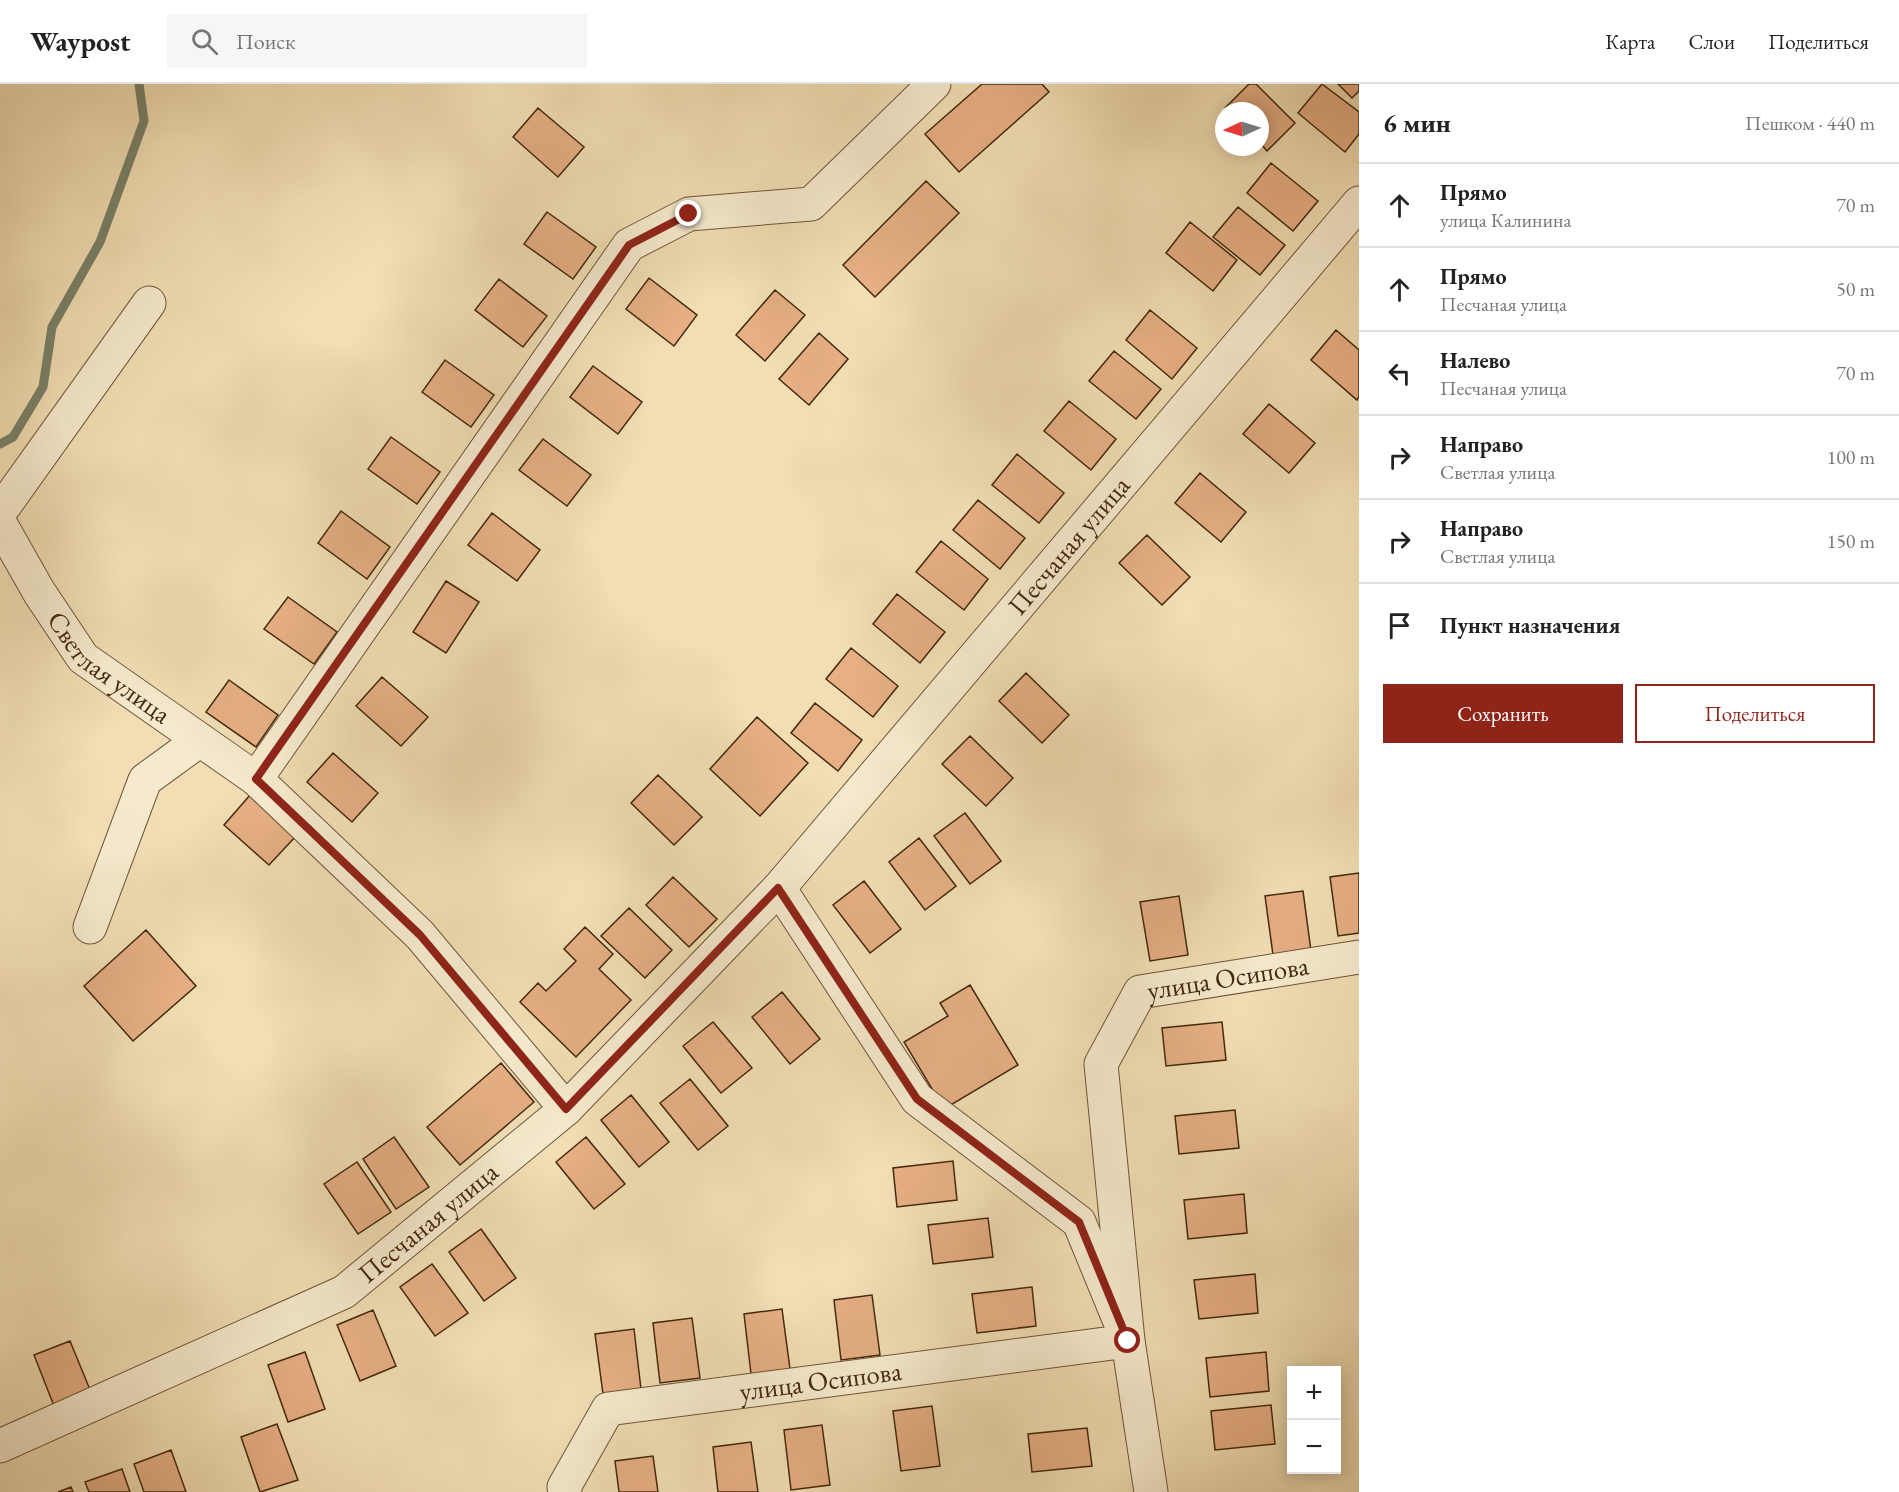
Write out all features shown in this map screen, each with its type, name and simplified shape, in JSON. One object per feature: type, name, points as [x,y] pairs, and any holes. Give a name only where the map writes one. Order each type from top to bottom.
[{"type":"street","points":[[256,779],[629,245],[689,214],[811,204],[934,84]]},
{"type":"street","name":"Песчаная улица","points":[[0,1446],[344,1292],[566,1109],[778,888],[1359,203]]},
{"type":"street","points":[[0,512],[149,303]]},
{"type":"street","name":"Светлая улица","points":[[0,523],[39,592],[83,658],[256,779],[420,935],[566,1109]]},
{"type":"street","points":[[90,927],[145,780],[200,740]]},
{"type":"street","points":[[778,888],[917,1099],[1079,1222],[1128,1341],[1151,1492]]},
{"type":"street","name":"улица Осипова","points":[[565,1492],[564,1487],[608,1409],[1128,1341],[1101,1064],[1140,992],[1359,957]]},
{"type":"building","points":[[982,84],[1042,84],[1049,92],[959,172],[925,134]]},
{"type":"building","points":[[1249,84],[1256,84],[1295,123],[1269,149],[1269,102],[1231,102]]},
{"type":"building","points":[[1322,84],[1359,112],[1359,134],[1345,152],[1298,113]]},
{"type":"building","points":[[1338,84],[1359,84],[1359,91],[1352,98]]},
{"type":"building","points":[[538,108],[584,147],[558,177],[513,137]]},
{"type":"building","points":[[1271,163],[1318,201],[1293,231],[1247,193]]},
{"type":"building","points":[[926,181],[959,213],[875,297],[843,265]]},
{"type":"building","points":[[1238,207],[1285,245],[1260,275],[1213,237]]},
{"type":"building","points":[[547,212],[596,247],[573,279],[524,244]]},
{"type":"building","points":[[1190,222],[1237,260],[1213,291],[1166,253]]},
{"type":"building","points":[[649,278],[697,315],[674,346],[626,309]]},
{"type":"building","points":[[499,279],[547,316],[523,347],[475,310]]},
{"type":"building","points":[[775,290],[805,315],[765,361],[736,335]]},
{"type":"building","points":[[1150,310],[1197,348],[1172,379],[1126,340]]},
{"type":"building","points":[[1336,330],[1359,350],[1359,397],[1357,400],[1311,360]]},
{"type":"building","points":[[819,333],[848,359],[809,405],[779,379]]},
{"type":"building","points":[[1114,351],[1161,389],[1136,419],[1089,381]]},
{"type":"building","points":[[445,360],[494,395],[471,427],[422,392]]},
{"type":"building","points":[[593,366],[642,402],[618,434],[570,397]]},
{"type":"building","points":[[1069,401],[1116,439],[1091,470],[1044,431]]},
{"type":"building","points":[[1269,404],[1315,443],[1289,473],[1243,434]]},
{"type":"building","points":[[391,437],[440,472],[417,504],[368,469]]},
{"type":"building","points":[[543,439],[591,475],[567,506],[519,470]]},
{"type":"building","points":[[1017,454],[1064,493],[1039,523],[992,485]]},
{"type":"building","points":[[1200,473],[1246,512],[1221,542],[1175,503]]},
{"type":"building","points":[[978,500],[1025,538],[1000,569],[953,530]]},
{"type":"building","points":[[341,511],[390,547],[367,579],[318,543]]},
{"type":"building","points":[[492,513],[540,550],[517,581],[468,545]]},
{"type":"building","points":[[1147,535],[1190,577],[1162,605],[1119,563]]},
{"type":"building","points":[[941,541],[988,579],[964,610],[916,572]]},
{"type":"building","points":[[446,581],[479,602],[446,653],[413,632]]},
{"type":"building","points":[[897,594],[945,632],[920,663],[873,624]]},
{"type":"building","points":[[288,597],[337,632],[314,664],[264,629]]},
{"type":"building","points":[[851,648],[898,686],[873,717],[826,679]]},
{"type":"building","points":[[1026,673],[1069,715],[1042,743],[999,701]]},
{"type":"building","points":[[382,677],[428,717],[401,746],[356,706]]},
{"type":"building","points":[[229,680],[278,715],[256,747],[206,712]]},
{"type":"building","points":[[815,703],[862,740],[838,771],[791,733]]},
{"type":"building","points":[[757,717],[808,763],[760,816],[710,769]]},
{"type":"building","points":[[970,736],[1013,778],[986,806],[942,764]]},
{"type":"building","points":[[333,753],[378,793],[352,822],[307,782]]},
{"type":"building","points":[[658,775],[702,817],[674,845],[631,803]]},
{"type":"building","points":[[250,795],[296,836],[269,865],[224,825]]},
{"type":"building","points":[[965,813],[1001,861],[970,884],[934,836]]},
{"type":"building","points":[[919,838],[956,886],[925,910],[889,862]]},
{"type":"building","points":[[1359,873],[1359,933],[1338,936],[1330,877]]},
{"type":"building","points":[[673,877],[717,919],[689,947],[646,905]]},
{"type":"building","points":[[864,881],[901,929],[870,953],[833,905]]},
{"type":"building","points":[[1303,891],[1311,951],[1273,955],[1265,896]]},
{"type":"building","points":[[1179,896],[1188,955],[1150,961],[1140,902]]},
{"type":"building","points":[[629,908],[672,950],[645,978],[601,936]]},
{"type":"building","points":[[585,927],[613,954],[599,969],[631,1000],[576,1057],[520,1002],[538,983],[546,991],[576,961],[564,949]]},
{"type":"building","points":[[146,930],[196,986],[133,1041],[84,986]]},
{"type":"building","points":[[970,985],[1018,1065],[944,1109],[904,1042],[948,1016],[940,1003]]},
{"type":"building","points":[[782,992],[820,1039],[790,1064],[752,1017]]},
{"type":"building","points":[[713,1022],[752,1068],[721,1093],[683,1046]]},
{"type":"building","points":[[1222,1022],[1226,1060],[1166,1066],[1162,1028]]},
{"type":"building","points":[[501,1063],[534,1102],[460,1165],[427,1127]]},
{"type":"building","points":[[690,1079],[728,1126],[698,1150],[660,1103]]},
{"type":"building","points":[[631,1095],[669,1142],[639,1167],[601,1120]]},
{"type":"building","points":[[1235,1110],[1239,1148],[1179,1154],[1175,1116]]},
{"type":"building","points":[[394,1137],[429,1187],[396,1209],[363,1159]]},
{"type":"building","points":[[586,1137],[625,1184],[594,1209],[556,1162]]},
{"type":"building","points":[[953,1161],[957,1200],[897,1207],[893,1168]]},
{"type":"building","points":[[357,1162],[391,1212],[358,1234],[324,1184]]},
{"type":"building","points":[[1244,1194],[1247,1233],[1188,1239],[1184,1200]]},
{"type":"building","points":[[988,1218],[993,1257],[933,1264],[928,1225]]},
{"type":"building","points":[[481,1229],[516,1278],[484,1301],[449,1252]]},
{"type":"building","points":[[432,1264],[468,1313],[435,1336],[400,1287]]},
{"type":"building","points":[[1255,1274],[1258,1313],[1199,1319],[1194,1280]]},
{"type":"building","points":[[1032,1287],[1036,1326],[977,1333],[972,1294]]},
{"type":"building","points":[[872,1295],[880,1355],[841,1360],[834,1300]]},
{"type":"building","points":[[782,1309],[790,1369],[751,1374],[744,1314]]},
{"type":"building","points":[[373,1310],[396,1366],[360,1381],[337,1325]]},
{"type":"building","points":[[692,1318],[700,1378],[660,1383],[653,1323]]},
{"type":"building","points":[[634,1329],[641,1389],[603,1394],[595,1334]]},
{"type":"building","points":[[70,1341],[93,1397],[56,1411],[34,1355]]},
{"type":"building","points":[[305,1352],[325,1409],[288,1422],[268,1365]]},
{"type":"building","points":[[1266,1352],[1269,1391],[1210,1397],[1206,1358]]},
{"type":"building","points":[[1271,1405],[1275,1444],[1215,1450],[1211,1411]]},
{"type":"building","points":[[932,1406],[940,1466],[901,1471],[893,1411]]},
{"type":"building","points":[[277,1424],[298,1480],[260,1492],[241,1437]]},
{"type":"building","points":[[822,1425],[830,1485],[791,1490],[784,1430]]},
{"type":"building","points":[[1087,1428],[1092,1466],[1032,1472],[1028,1434]]},
{"type":"building","points":[[751,1442],[758,1492],[718,1492],[713,1447]]},
{"type":"building","points":[[171,1450],[186,1492],[144,1492],[134,1464]]},
{"type":"building","points":[[653,1456],[658,1492],[619,1492],[615,1461]]},
{"type":"building","points":[[122,1469],[130,1492],[89,1492],[85,1482]]},
{"type":"building","points":[[71,1487],[73,1492],[58,1492]]},
{"type":"waterway","points":[[0,444],[13,437],[43,387],[52,327],[100,242],[144,121],[139,84]]},
{"type":"route","points":[[689,214],[629,245],[256,779],[420,935],[566,1109],[778,888],[917,1099],[1079,1222],[1128,1341]]}]
